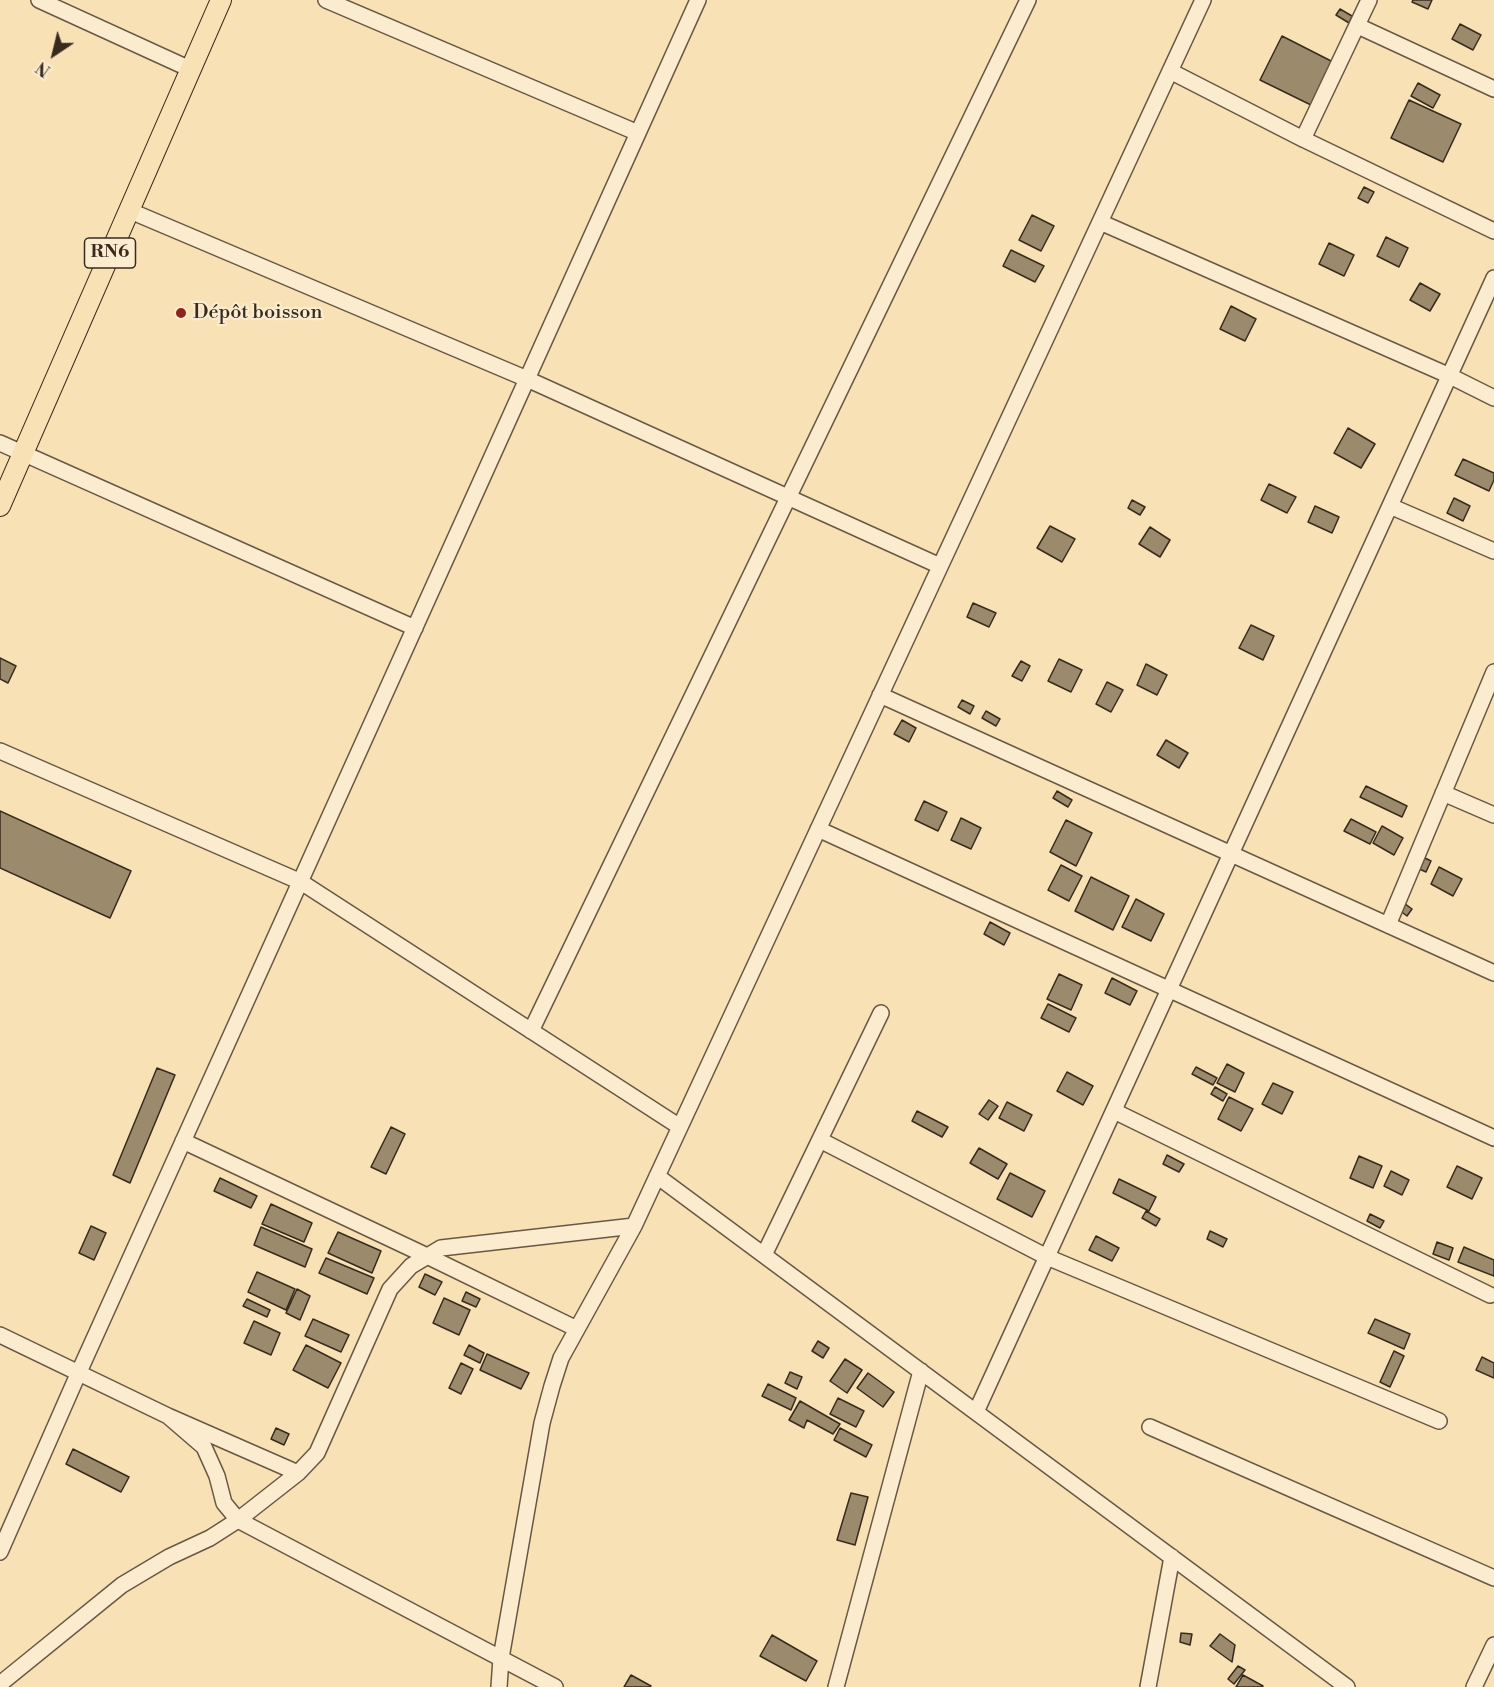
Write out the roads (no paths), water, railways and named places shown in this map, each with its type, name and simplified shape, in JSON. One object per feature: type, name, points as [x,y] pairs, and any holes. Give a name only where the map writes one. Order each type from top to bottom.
[{"type":"main road","name":"RN6","points":[[0,506],[221,0]]},
{"type":"street","points":[[39,0],[190,69]]},
{"type":"street","points":[[326,0],[638,133]]},
{"type":"street","points":[[0,1552],[698,0]]},
{"type":"street","points":[[531,1031],[1028,0]]},
{"type":"street","points":[[499,1687],[501,1658],[542,1423],[561,1358],[634,1226],[1203,0]]},
{"type":"street","points":[[1304,139],[1370,0]]},
{"type":"street","points":[[1358,26],[1494,89]]},
{"type":"street","points":[[1170,71],[1304,139],[1492,225]]},
{"type":"street","points":[[128,210],[527,379],[940,566]]},
{"type":"street","points":[[1100,222],[1450,376],[1494,398]]},
{"type":"street","points":[[976,1412],[1494,279]]},
{"type":"street","points":[[0,443],[415,628]]},
{"type":"street","points":[[1390,506],[1494,551]]},
{"type":"street","points":[[1388,925],[1494,672]]},
{"type":"street","points":[[880,695],[1494,973]]},
{"type":"street","points":[[0,751],[301,882],[680,1127]]},
{"type":"street","points":[[1443,793],[1494,815]]},
{"type":"street","points":[[818,829],[1494,1138]]},
{"type":"street","points":[[764,1255],[881,1013]]},
{"type":"street","points":[[1114,1110],[1490,1295]]},
{"type":"street","points":[[820,1140],[1047,1257],[1439,1421]]},
{"type":"street","points":[[183,1141],[577,1329]]},
{"type":"street","points":[[657,1176],[1347,1687]]},
{"type":"street","points":[[0,1684],[122,1585],[169,1557],[210,1538],[238,1520],[298,1473],[317,1453],[390,1289],[411,1266],[441,1248],[634,1226]]},
{"type":"street","points":[[0,1335],[168,1416],[298,1473]]},
{"type":"street","points":[[836,1687],[921,1371]]},
{"type":"street","points":[[168,1416],[204,1447],[217,1476],[224,1503],[238,1520],[555,1687]]},
{"type":"street","points":[[1150,1427],[1494,1578]]},
{"type":"street","points":[[1148,1687],[1172,1557]]},
{"type":"street","points":[[1474,1687],[1494,1645]]},
{"type":"place","name":"Dépôt boisson","points":[[181,313]]}]
